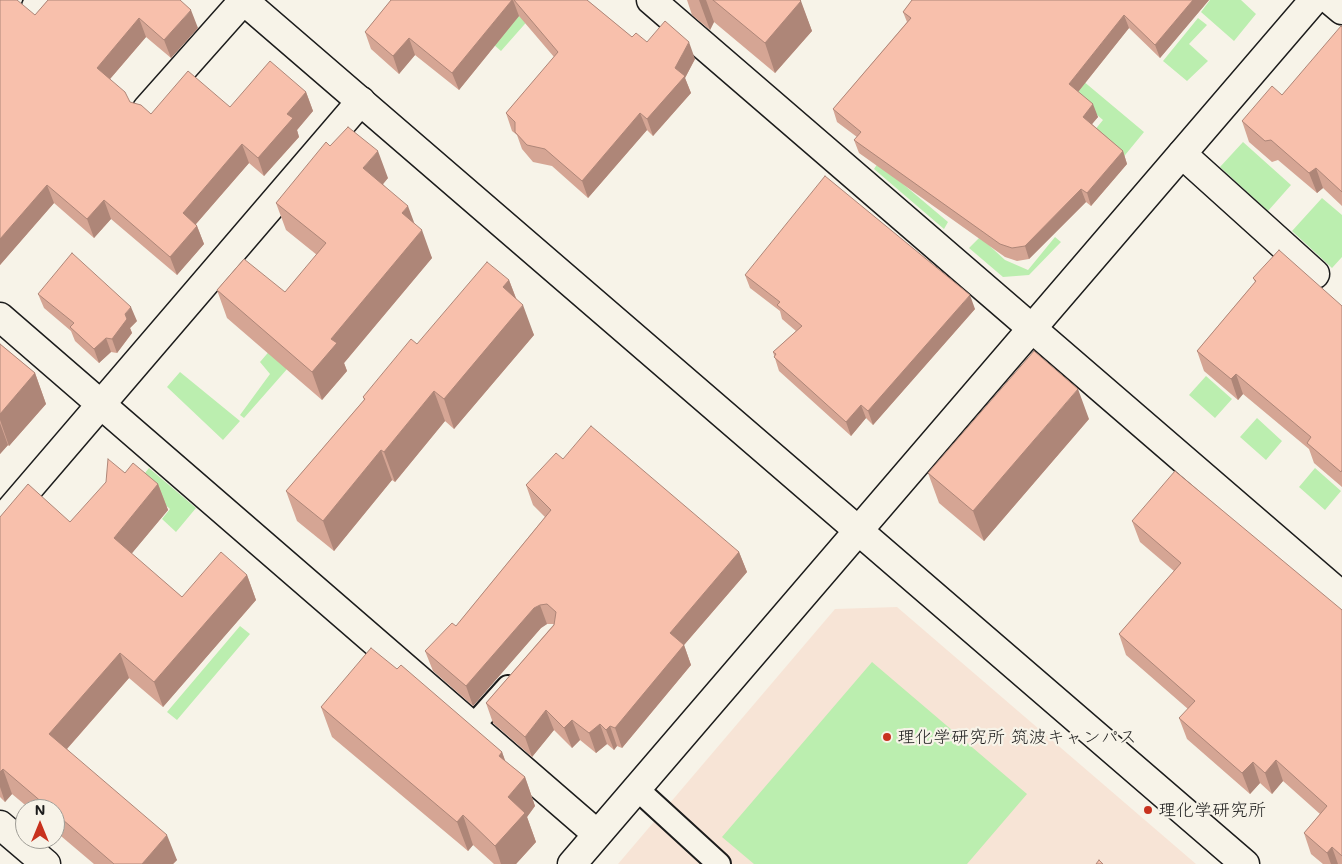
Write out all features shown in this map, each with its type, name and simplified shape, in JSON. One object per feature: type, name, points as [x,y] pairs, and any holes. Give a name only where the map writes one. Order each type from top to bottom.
[{"type":"street","points":[[147,109],[243,0],[1244,864]]},
{"type":"street","points":[[651,0],[1342,596]]},
{"type":"street","points":[[572,864],[1314,0]]},
{"type":"street","points":[[1330,0],[1342,10]]},
{"type":"street","points":[[0,522],[362,102]]},
{"type":"street","points":[[1182,154],[1314,274]]},
{"type":"street","points":[[0,317],[597,834]]},
{"type":"street","points":[[0,825],[46,864]]},
{"type":"lane","points":[[473,726],[518,674]]},
{"type":"lane","points":[[636,788],[718,864]]},
{"type":"shaded area","name":"理化学研究所 筑波キャンパス","points":[[897,607],[1196,864],[618,864],[835,609]]},
{"type":"green space","points":[[546,0],[501,51],[456,12]]},
{"type":"green space","points":[[1210,0],[1241,0],[1256,14],[1234,41],[1201,12]]},
{"type":"green space","points":[[990,3],[1144,132],[1121,160],[1093,132],[1103,120],[981,16]]},
{"type":"green space","points":[[1198,18],[1207,25],[1189,44],[1208,61],[1187,81],[1163,61]]},
{"type":"green space","points":[[1243,142],[1291,185],[1268,211],[1220,167]]},
{"type":"green space","points":[[878,163],[948,222],[944,229],[874,169]]},
{"type":"green space","points":[[1322,198],[1342,215],[1342,257],[1332,268],[1292,231]]},
{"type":"green space","points":[[980,237],[1005,260],[1028,270],[1055,237],[1061,242],[1029,275],[1003,277],[969,248]]},
{"type":"green space","points":[[297,319],[317,335],[244,418],[240,415],[270,374],[260,362]]},
{"type":"green space","points":[[180,372],[240,421],[223,440],[167,387]]},
{"type":"green space","points":[[1206,376],[1232,399],[1215,418],[1189,395]]},
{"type":"green space","points":[[1257,418],[1282,441],[1266,460],[1240,437]]},
{"type":"green space","points":[[149,468],[196,508],[176,532],[162,519],[170,509],[141,483],[131,490]]},
{"type":"green space","points":[[1315,468],[1341,491],[1325,510],[1299,487]]},
{"type":"green space","points":[[240,626],[250,634],[177,720],[167,712]]},
{"type":"green space","points":[[872,662],[1027,794],[967,864],[754,864],[722,837]]},
{"type":"building","points":[[0,0],[17,0],[35,15],[48,0],[180,0],[191,10],[164,40],[139,18],[97,68],[125,92],[130,102],[141,105],[151,114],[188,71],[230,107],[270,61],[306,92],[287,114],[293,118],[258,158],[242,144],[183,213],[197,226],[170,257],[104,200],[87,219],[47,185],[0,239]]},
{"type":"building","points":[[391,0],[512,0],[452,73],[409,38],[393,56],[365,32]]},
{"type":"building","points":[[514,0],[587,0],[632,37],[636,33],[647,42],[665,21],[689,42],[675,68],[685,76],[647,119],[640,113],[582,181],[545,149],[527,145],[515,132],[515,122],[506,113],[558,52]]},
{"type":"building","points":[[713,0],[800,0],[801,1],[765,43]]},
{"type":"building","points":[[912,0],[1193,0],[1155,45],[1124,15],[1069,84],[1093,104],[1083,117],[1123,151],[1087,193],[1081,189],[1025,246],[1012,248],[1000,244],[854,140],[861,132],[833,109],[911,18],[903,12]]},
{"type":"building","points":[[1341,26],[1342,192],[1316,168],[1309,173],[1271,140],[1265,141],[1242,121],[1272,86],[1282,95]]},
{"type":"building","points":[[348,127],[378,151],[363,168],[408,206],[402,213],[422,230],[331,339],[337,343],[312,372],[217,290],[244,259],[285,292],[326,243],[276,203],[326,142],[330,146]]},
{"type":"building","points":[[825,176],[970,295],[868,411],[861,405],[846,422],[774,357],[776,354],[773,352],[802,326],[777,305],[780,302],[745,275]]},
{"type":"building","points":[[1279,250],[1342,306],[1341,472],[1307,443],[1311,437],[1236,374],[1231,379],[1197,351],[1256,281],[1253,278]]},
{"type":"building","points":[[72,253],[131,307],[125,314],[127,319],[112,339],[106,338],[94,349],[70,327],[74,323],[38,294]]},
{"type":"building","points":[[487,262],[509,280],[503,287],[523,305],[444,399],[434,391],[384,452],[381,450],[323,521],[286,491],[365,399],[363,397],[411,339],[417,344]]},
{"type":"building","points":[[0,344],[35,373],[0,414]]},
{"type":"building","points":[[1034,351],[1078,389],[973,511],[928,473]]},
{"type":"building","points":[[591,426],[739,552],[670,633],[684,645],[615,728],[610,726],[606,730],[600,724],[589,733],[572,720],[564,728],[546,710],[525,737],[486,703],[554,625],[556,612],[547,604],[534,608],[466,686],[425,651],[452,623],[456,626],[551,510],[526,485],[556,453],[563,459]]},
{"type":"building","points":[[108,459],[125,473],[133,463],[158,484],[114,538],[182,597],[221,552],[247,575],[154,682],[120,653],[49,734],[167,835],[142,864],[114,864],[65,822],[65,799],[38,799],[3,769],[0,772],[0,517],[28,484],[70,522],[106,482]]},
{"type":"building","points":[[1175,471],[1342,610],[1342,856],[1332,847],[1327,853],[1304,833],[1327,806],[1276,760],[1265,773],[1253,762],[1242,773],[1179,718],[1195,701],[1119,634],[1181,563],[1132,521]]},
{"type":"building","points":[[371,648],[397,669],[401,665],[502,752],[499,756],[525,777],[508,797],[525,813],[495,846],[463,815],[457,822],[321,707]]},
{"type":"place","name":"理化学研究所 筑波キャンパス","points":[[887,737]]},
{"type":"place","name":"理化学研究所","points":[[1148,810]]}]
